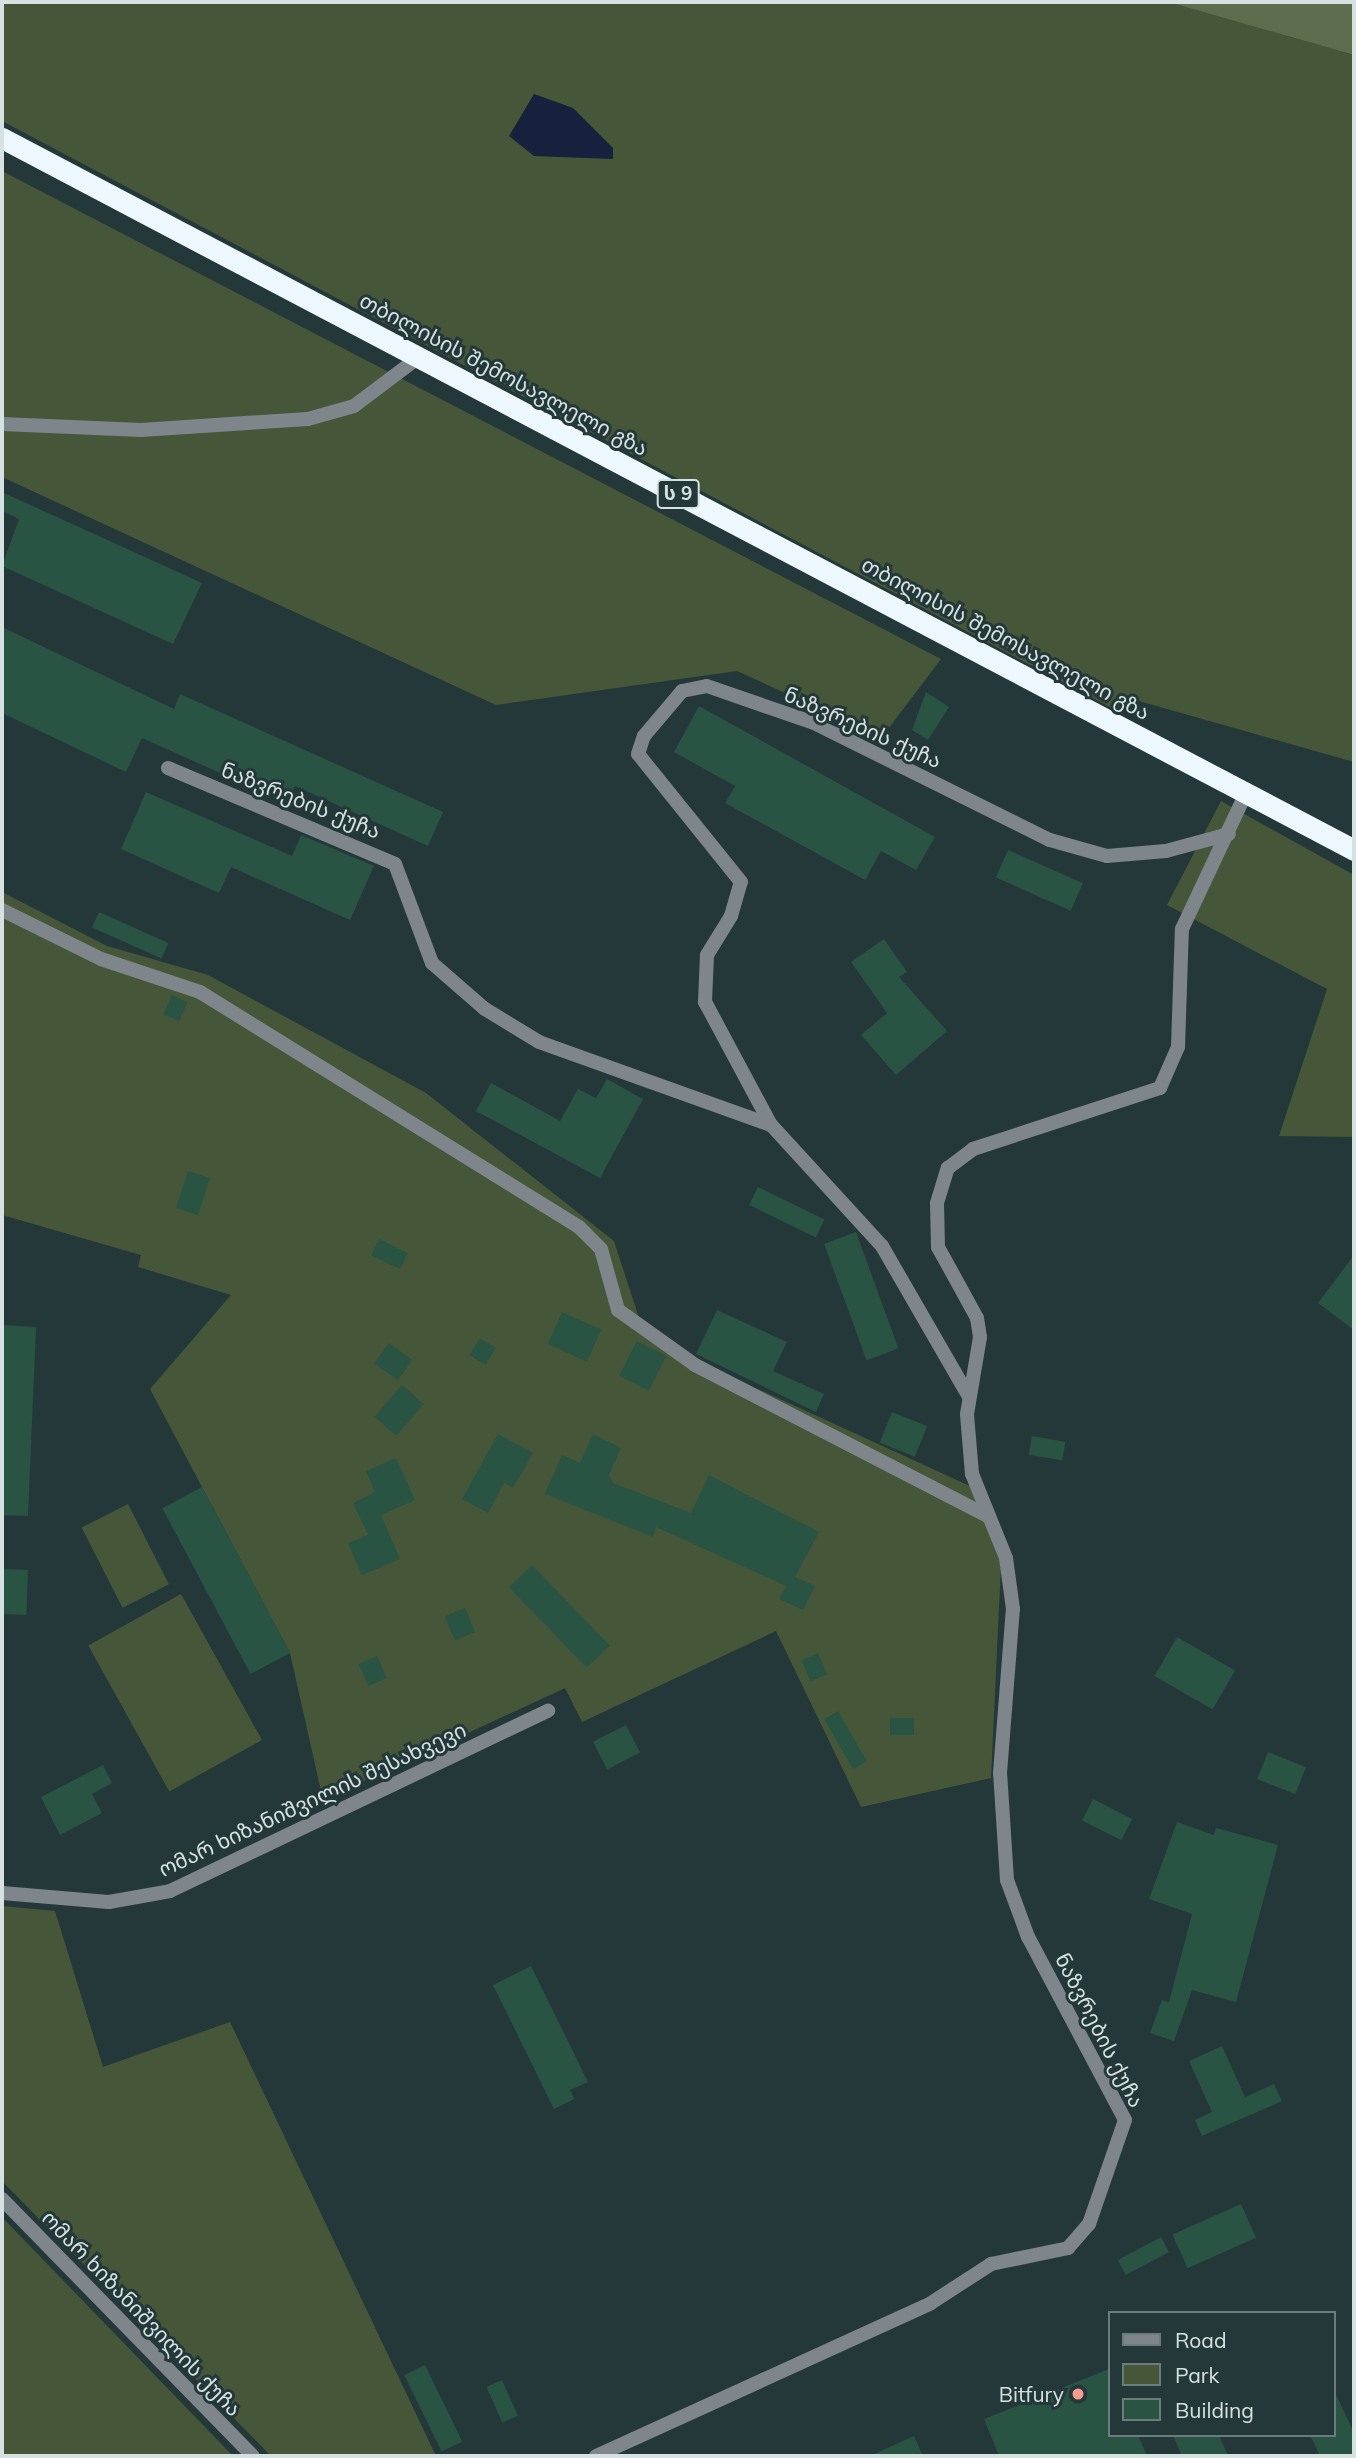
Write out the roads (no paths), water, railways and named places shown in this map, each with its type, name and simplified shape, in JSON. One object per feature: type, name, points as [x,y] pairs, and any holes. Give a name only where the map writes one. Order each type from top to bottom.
[{"type":"highway","name":"თბილისის შემოსავლელი გზა","points":[[2,138],[1354,850]]},
{"type":"street","points":[[2,424],[141,430],[308,419],[354,406],[419,357]]},
{"type":"street","name":"ნაზვრების ქუჩა","points":[[968,1395],[882,1246],[771,1125],[705,1002],[702,980],[741,882],[638,754],[645,736],[681,691],[707,687],[814,723],[1050,840],[1107,856],[1166,851],[1229,834]]},
{"type":"street","name":"ნაზვრების ქუჩა","points":[[168,768],[395,864],[432,962],[485,1009],[539,1042],[771,1125]]},
{"type":"street","name":"ნაზვრების ქუჩა","points":[[596,2456],[931,2303],[991,2264],[1068,2248],[1089,2224],[1125,2120],[1028,1937],[1007,1880],[1000,1773],[1013,1609],[1006,1558],[972,1474],[968,1395],[980,1337],[977,1318],[939,1247],[937,1203],[948,1168],[973,1149],[1160,1087],[1178,1047],[1182,929],[1246,793]]},
{"type":"street","points":[[2,910],[100,959],[200,992],[579,1227],[601,1250],[618,1310],[695,1365],[989,1517]]},
{"type":"street","name":"ომარ ხიზანიშვილის შესახვევი","points":[[2,1893],[109,1902],[170,1891],[548,1711]]},
{"type":"street","name":"ომარ ხიზანიშვილის ქუჩა","points":[[2,2199],[253,2456]]},
{"type":"water","points":[[534,94],[573,108],[613,148],[613,159],[534,156],[509,136]]},
{"type":"place","name":"Bitfury","points":[[1078,2394]]}]
